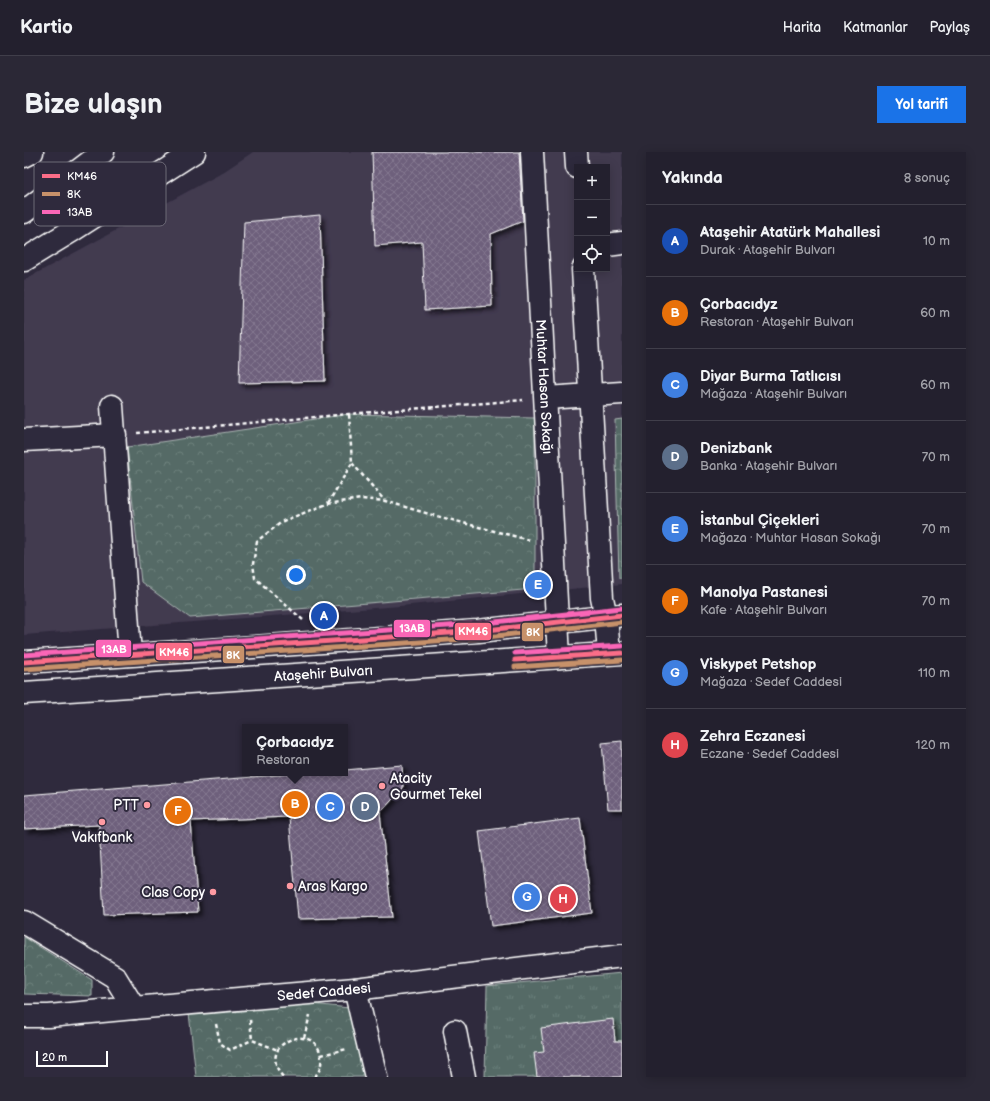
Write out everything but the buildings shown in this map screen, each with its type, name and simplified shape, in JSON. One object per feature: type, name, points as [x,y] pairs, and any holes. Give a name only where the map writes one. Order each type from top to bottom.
[{"type":"main road","points":[[24,156],[32,152]]},
{"type":"main road","points":[[90,162],[103,152]]},
{"type":"main road","points":[[166,170],[194,152]]},
{"type":"main road","name":"Muhtar Hasan Sokağı","points":[[532,152],[559,657]]},
{"type":"main road","points":[[576,152],[577,164]]},
{"type":"main road","points":[[24,212],[34,204]]},
{"type":"main road","points":[[24,260],[79,226]]},
{"type":"main road","points":[[610,244],[622,242]]},
{"type":"main road","points":[[583,272],[602,598],[614,616],[616,653]]},
{"type":"main road","points":[[546,398],[622,393]]},
{"type":"main road","points":[[112,406],[130,654]]},
{"type":"main road","points":[[24,440],[115,435]]},
{"type":"main road","points":[[24,662],[130,654],[247,648],[470,631],[614,616]]},
{"type":"main road","name":"Ataşehir Bulvarı","points":[[24,693],[616,653]]},
{"type":"main road","points":[[24,922],[115,977],[134,1008]]},
{"type":"main road","name":"Sedef Caddesi","points":[[24,1016],[49,1016],[355,989],[622,956]]},
{"type":"main road","points":[[355,989],[376,1077]]},
{"type":"main road","points":[[455,1030],[464,1077]]},
{"type":"path","points":[[115,435],[546,398]]},
{"type":"path","points":[[327,504],[352,462],[349,414]]},
{"type":"path","points":[[352,462],[385,501]]},
{"type":"path","points":[[308,624],[255,578],[253,564],[257,541],[283,521],[327,504],[361,499],[385,501],[533,541]]},
{"type":"path","points":[[248,998],[252,1040]]},
{"type":"path","points":[[212,1001],[220,1043],[230,1050],[252,1040],[278,1050]]},
{"type":"path","points":[[283,1077],[278,1071],[275,1057],[282,1044],[289,1039],[296,1037],[310,1040],[315,1044],[321,1055],[320,1069],[314,1077]]},
{"type":"shaded area","points":[[253,152],[622,152],[622,584],[400,606],[24,635],[24,280],[124,226],[166,226],[166,203],[220,174]]},
{"type":"green space","points":[[349,414],[535,418],[535,589],[190,618],[141,582],[127,447]]},
{"type":"green space","points":[[622,419],[622,578],[619,578],[615,420]]},
{"type":"green space","points":[[24,937],[92,980],[92,996],[24,994]]},
{"type":"green space","points":[[622,973],[622,1077],[485,1077],[487,986]]},
{"type":"green space","points":[[303,1003],[349,1008],[368,1077],[196,1077],[189,1013]]},
{"type":"transit line","name":"13AB","points":[[24,655],[477,624],[621,608]]},
{"type":"transit line","name":"KM46","points":[[24,662],[478,631],[622,615]]},
{"type":"transit line","name":"8K","points":[[24,669],[478,638],[622,622]]},
{"type":"transit line","name":"13AB","points":[[515,653],[622,646]]},
{"type":"transit line","name":"KM46","points":[[515,660],[622,653]]},
{"type":"transit line","name":"8K","points":[[515,667],[622,660]]},
{"type":"place","name":"İstanbul Çiçekleri","points":[[538,585]]},
{"type":"place","name":"Ataşehir Atatürk Mahallesi","points":[[324,616]]},
{"type":"place","name":"Atacity Gourmet Tekel","points":[[382,786]]},
{"type":"place","name":"Çorbacıdyz","points":[[295,804]]},
{"type":"place","name":"PTT","points":[[147,805]]},
{"type":"place","name":"Diyar Burma Tatlıcısı","points":[[330,807]]},
{"type":"place","name":"Denizbank","points":[[365,807]]},
{"type":"place","name":"Manolya Pastanesi","points":[[178,811]]},
{"type":"place","name":"Vakıfbank","points":[[102,822]]},
{"type":"place","name":"Aras Kargo","points":[[290,886]]},
{"type":"place","name":"Clas Copy","points":[[213,892]]},
{"type":"place","name":"Viskypet Petshop","points":[[527,897]]},
{"type":"place","name":"Zehra Eczanesi","points":[[563,899]]}]
